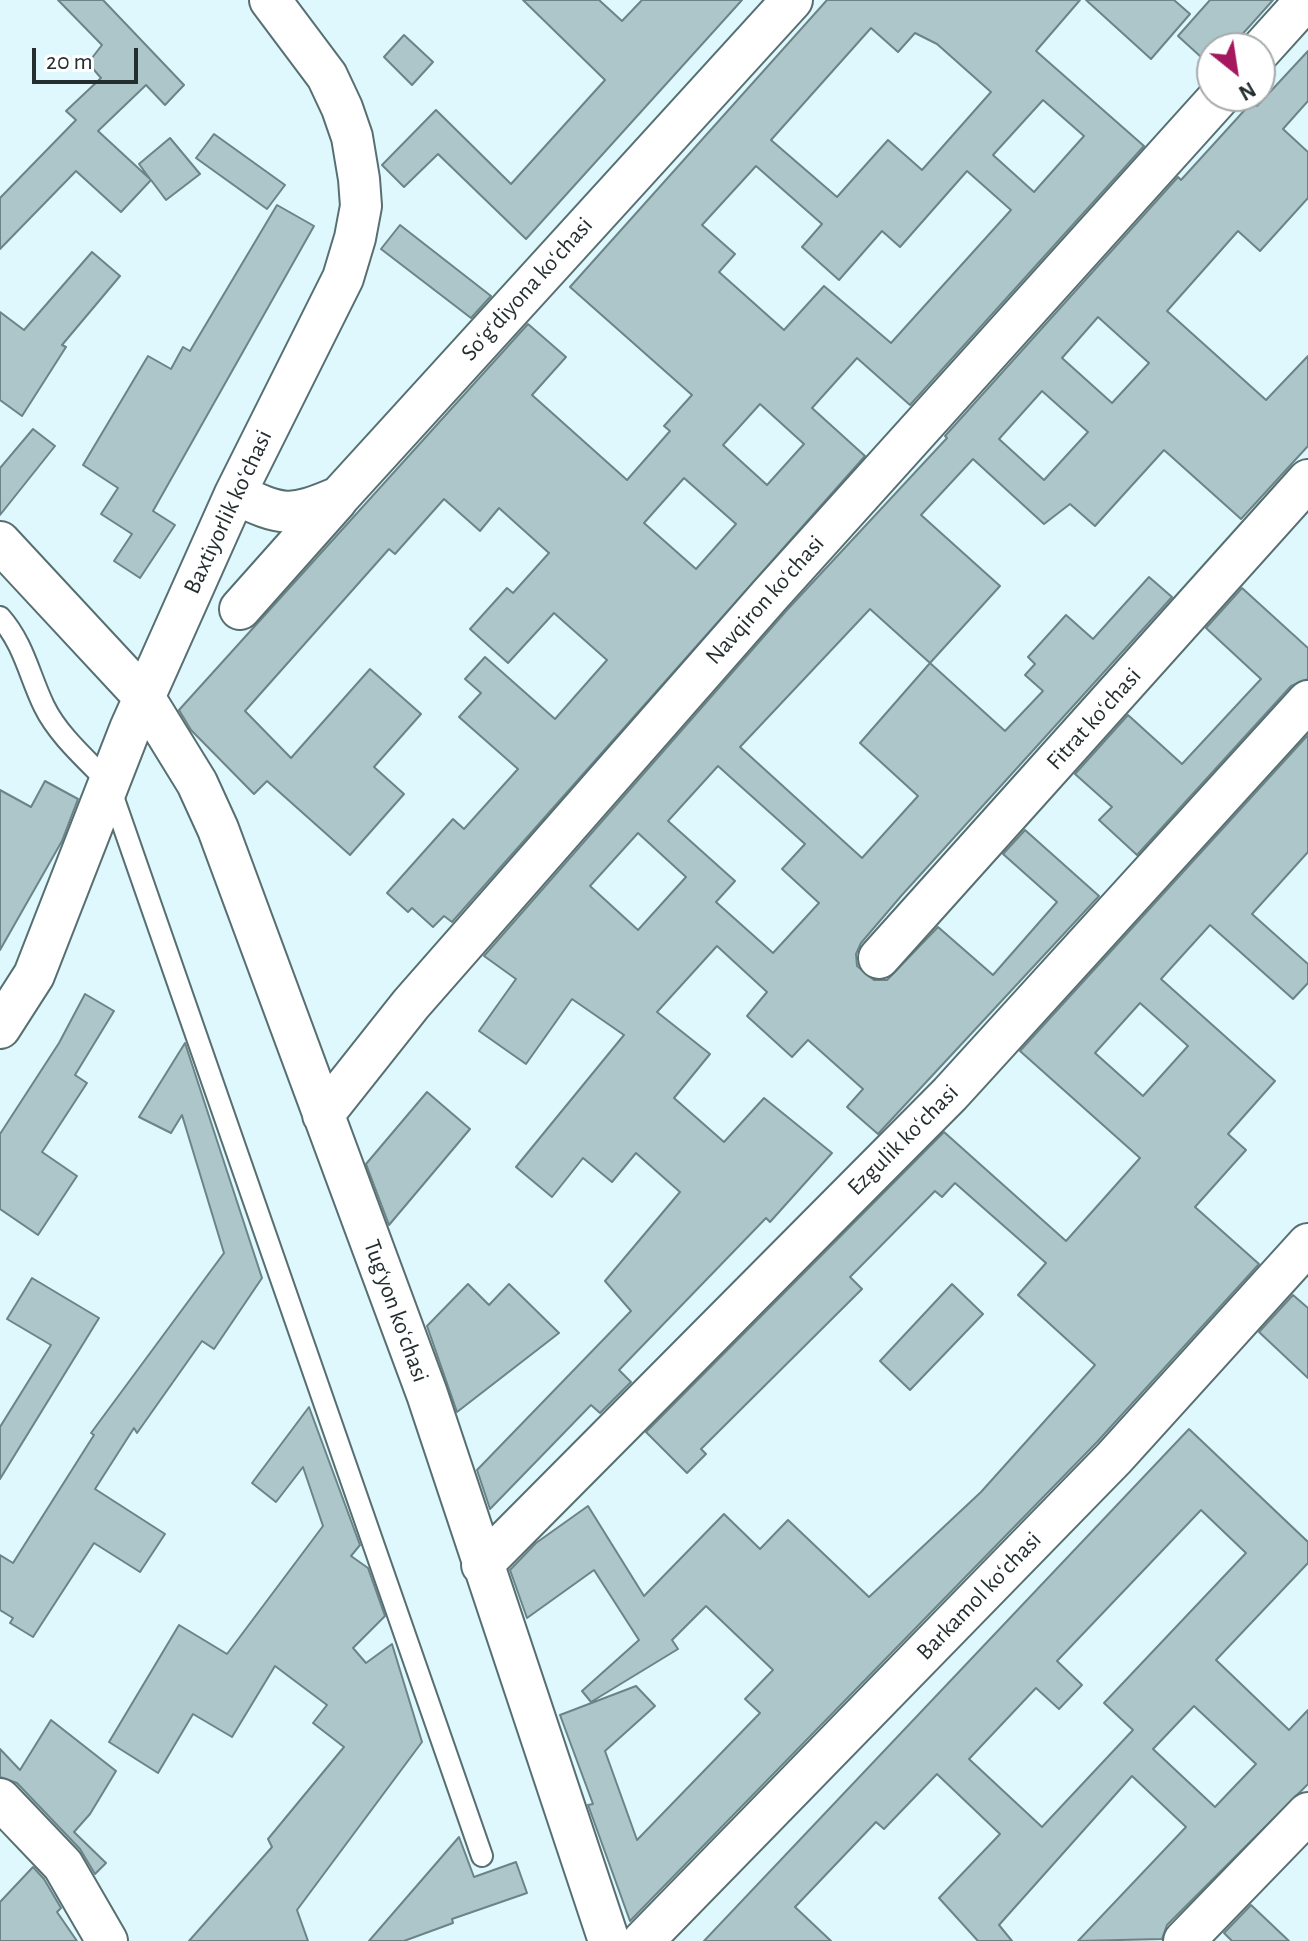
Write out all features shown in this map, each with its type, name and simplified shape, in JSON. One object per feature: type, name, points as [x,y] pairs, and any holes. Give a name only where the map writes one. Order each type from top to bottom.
[{"type":"street","name":"Baxtiyorlik koʻchasi","points":[[0,1028],[34,975],[144,697],[235,494],[343,278],[361,206],[352,137],[327,76],[270,0]]},
{"type":"street","name":"Soʻgʻdiyona koʻchasi","points":[[235,494],[272,511],[301,513],[339,497],[792,0]]},
{"type":"street","points":[[1276,33],[1306,0]]},
{"type":"street","name":"Navqiron koʻchasi","points":[[323,1115],[411,1004],[708,665],[1206,112]]},
{"type":"street","name":"Fitrat koʻchasi","points":[[879,958],[1308,480]]},
{"type":"street","points":[[240,609],[339,497]]},
{"type":"street","name":"Tugʻyon koʻchasi","points":[[0,542],[144,697],[197,783],[218,829],[427,1394],[609,1941]]},
{"type":"street","name":"Ezgulik koʻchasi","points":[[482,1565],[950,1094],[1308,701]]},
{"type":"street","name":"Barkamol koʻchasi","points":[[643,1941],[1114,1458],[1308,1244]]},
{"type":"street","points":[[4,1811],[63,1865],[107,1941]]},
{"type":"street","points":[[1184,1941],[1308,1813]]},
{"type":"lane","points":[[0,617],[13,632],[29,663],[44,707],[65,736],[108,782],[482,1856]]},
{"type":"building","points":[[58,0],[103,0],[184,85],[165,105],[146,85],[98,131],[150,179],[139,164],[170,138],[200,174],[166,200],[151,180],[121,212],[76,171],[0,249],[0,198],[76,120],[66,111],[101,78],[88,63],[102,45]]},
{"type":"building","points":[[523,0],[599,0],[622,21],[642,0],[742,0],[526,239],[438,154],[404,187],[382,165],[436,110],[511,184],[605,80]]},
{"type":"building","points":[[827,0],[1080,0],[1036,51],[1144,146],[910,405],[857,358],[812,408],[865,456],[452,922],[444,916],[433,927],[412,908],[408,912],[387,893],[453,819],[464,829],[518,769],[459,717],[481,693],[465,679],[485,657],[555,719],[607,660],[554,613],[508,663],[470,629],[507,588],[513,593],[549,553],[499,508],[480,531],[444,499],[395,554],[389,549],[245,711],[291,758],[370,669],[421,714],[374,767],[404,794],[350,855],[267,781],[254,794],[191,730],[179,710],[528,324],[566,357],[532,395],[627,480],[670,431],[664,426],[692,395],[570,287]],"holes":[[[871,28],[898,52],[915,33],[937,44],[991,92],[922,170],[888,140],[837,197],[771,140]],[[1043,100],[1084,136],[1034,192],[993,155]],[[756,166],[822,224],[802,247],[839,280],[882,231],[900,247],[967,171],[1011,210],[891,343],[824,286],[784,330],[719,272],[735,254],[702,225]],[[760,404],[804,444],[767,485],[723,445]],[[684,478],[736,524],[696,569],[644,523]]]},
{"type":"building","points":[[1086,0],[1174,0],[1190,14],[1151,59]]},
{"type":"building","points":[[1210,0],[1273,0],[1244,32],[1196,32],[1196,52],[1178,36]]},
{"type":"building","points":[[404,35],[433,62],[412,85],[384,57]]},
{"type":"building","points":[[1308,51],[1308,101],[1283,129],[1308,152],[1308,198],[1260,251],[1238,231],[1167,311],[1266,400],[1308,356],[1308,446],[1241,519],[1164,450],[1095,526],[1070,504],[1044,524],[973,459],[921,515],[1000,586],[930,663],[1005,731],[1043,691],[1025,675],[1035,664],[1028,657],[1066,615],[1093,639],[1149,577],[1172,597],[861,943],[856,954],[857,966],[874,980],[887,980],[938,927],[993,975],[1057,902],[1003,854],[1025,830],[1099,896],[878,1134],[847,1107],[863,1089],[808,1040],[792,1057],[747,1016],[767,992],[717,946],[657,1012],[710,1054],[674,1098],[724,1142],[764,1098],[832,1153],[770,1222],[766,1218],[619,1370],[631,1382],[600,1413],[591,1405],[490,1509],[477,1470],[631,1311],[605,1281],[680,1192],[636,1153],[612,1182],[583,1158],[552,1197],[516,1167],[624,1035],[572,999],[526,1064],[479,1031],[516,979],[484,956],[787,610],[947,438],[945,436],[1178,177],[1181,180],[1243,112],[1276,112],[1276,86]],"holes":[[[1098,317],[1149,363],[1112,403],[1062,358]],[[1042,391],[1088,432],[1044,480],[999,439]],[[870,609],[930,663],[860,743],[918,796],[862,858],[740,747]],[[718,766],[805,844],[782,869],[819,903],[773,953],[716,902],[735,881],[668,821]],[[638,833],[686,877],[638,930],[590,886]]]},
{"type":"building","points":[[214,134],[285,185],[267,209],[196,158]]},
{"type":"building","points":[[277,205],[314,226],[153,511],[175,525],[140,578],[114,561],[132,534],[101,514],[118,488],[83,465],[148,356],[171,369],[183,347],[190,351]]},
{"type":"building","points":[[400,225],[491,296],[471,318],[381,249]]},
{"type":"building","points":[[92,252],[120,276],[62,345],[66,347],[22,416],[0,400],[0,312],[24,330]]},
{"type":"building","points":[[33,429],[55,446],[0,515],[0,468]]},
{"type":"building","points":[[1242,588],[1308,648],[1308,679],[1291,686],[1137,855],[1099,820],[1112,807],[1075,774],[1128,715],[1182,764],[1261,679],[1206,628]]},
{"type":"building","points":[[1308,735],[1308,852],[1252,914],[1308,964],[1308,983],[1293,999],[1210,925],[1161,979],[1275,1081],[1228,1134],[1246,1150],[1195,1207],[1259,1264],[1097,1442],[630,1921],[588,1805],[593,1804],[560,1715],[636,1686],[655,1706],[605,1751],[637,1840],[760,1713],[745,1699],[773,1670],[706,1606],[672,1640],[678,1649],[591,1702],[582,1691],[639,1640],[594,1570],[527,1618],[510,1570],[536,1543],[588,1506],[644,1596],[724,1514],[760,1549],[788,1520],[869,1597],[981,1492],[1095,1365],[1018,1295],[1046,1263],[955,1183],[942,1197],[935,1191],[850,1277],[862,1289],[701,1449],[706,1454],[687,1473],[646,1432],[944,1132],[1066,1241],[1140,1158],[1020,1051]],"holes":[[[1140,1003],[1188,1046],[1143,1096],[1095,1053]]]},
{"type":"building","points":[[45,781],[78,799],[62,841],[0,950],[0,790],[31,807]]},
{"type":"building","points":[[85,994],[114,1011],[75,1075],[87,1083],[42,1152],[77,1176],[38,1235],[0,1209],[0,1134],[59,1043]]},
{"type":"building","points":[[185,1043],[262,1278],[214,1349],[202,1341],[137,1433],[134,1428],[95,1489],[165,1534],[140,1572],[94,1543],[33,1637],[10,1623],[13,1618],[0,1610],[0,1555],[13,1563],[94,1435],[91,1433],[224,1253],[182,1115],[171,1133],[139,1117]]},
{"type":"building","points":[[427,1092],[470,1129],[389,1225],[366,1164]]},
{"type":"building","points":[[32,1278],[99,1318],[0,1479],[0,1427],[51,1345],[7,1319]]},
{"type":"building","points":[[468,1284],[489,1305],[509,1284],[559,1333],[457,1412],[427,1326]]},
{"type":"building","points":[[952,1284],[983,1314],[910,1390],[880,1361]]},
{"type":"building","points":[[1293,1295],[1308,1308],[1308,1378],[1259,1332]]},
{"type":"building","points":[[309,1407],[360,1545],[351,1556],[368,1568],[385,1616],[353,1648],[366,1663],[392,1644],[422,1742],[297,1910],[308,1941],[189,1941],[272,1847],[268,1839],[344,1747],[313,1723],[327,1705],[275,1666],[232,1737],[193,1714],[158,1773],[109,1742],[179,1625],[227,1654],[323,1526],[303,1467],[276,1502],[252,1483]]},
{"type":"building","points":[[1189,1429],[1308,1542],[1308,1563],[1216,1660],[1289,1730],[1308,1710],[1308,1784],[1167,1925],[1162,1939],[1078,1941],[1186,1827],[1132,1776],[999,1925],[1012,1941],[978,1941],[939,1898],[1000,1834],[937,1774],[884,1829],[876,1822],[795,1907],[831,1941],[704,1941]],"holes":[[[1201,1510],[1246,1553],[1104,1703],[1133,1730],[1042,1827],[969,1759],[1036,1688],[1059,1709],[1082,1685],[1057,1661]],[[1194,1706],[1256,1764],[1215,1807],[1153,1749]]]},
{"type":"building","points":[[51,1720],[116,1771],[90,1814],[74,1832],[106,1863],[95,1874],[80,1849],[17,1783],[0,1777],[0,1749],[20,1770]]},
{"type":"building","points":[[459,1837],[474,1877],[516,1862],[527,1893],[452,1919],[453,1923],[404,1941],[369,1941]]},
{"type":"building","points":[[33,1867],[44,1879],[61,1908],[57,1912],[77,1941],[0,1941],[0,1902]]},
{"type":"building","points":[[1251,1905],[1289,1941],[1232,1941],[1224,1933]]}]
